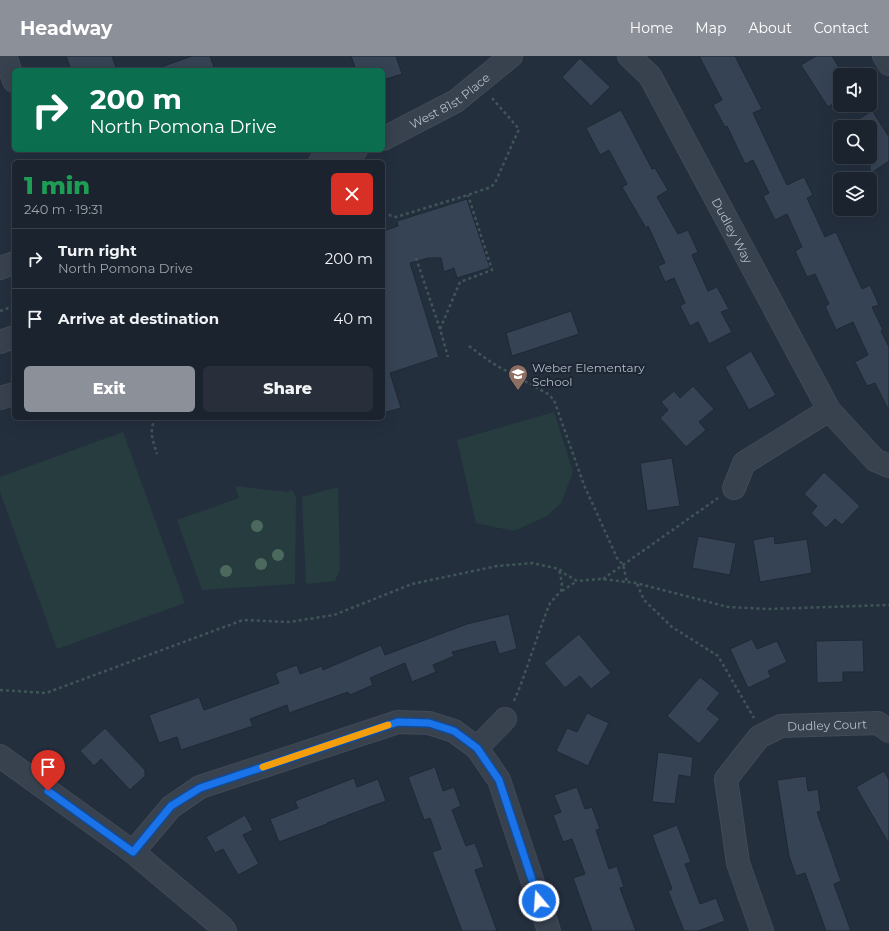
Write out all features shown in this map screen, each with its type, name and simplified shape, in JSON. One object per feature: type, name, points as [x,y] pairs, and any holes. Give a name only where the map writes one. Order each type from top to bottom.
[{"type":"street","points":[[6,56],[12,75]]},
{"type":"street","name":"West 81st Place","points":[[385,138],[456,101],[511,56]]},
{"type":"street","name":"Dudley Way","points":[[629,56],[650,76],[829,410],[875,460],[889,466]]},
{"type":"street","points":[[884,56],[889,64]]},
{"type":"street","points":[[326,160],[350,152]]},
{"type":"street","points":[[0,268],[12,264]]},
{"type":"street","points":[[0,342],[12,338]]},
{"type":"street","points":[[0,398],[12,395]]},
{"type":"street","points":[[734,488],[744,463],[829,410]]},
{"type":"street","points":[[477,748],[505,719]]},
{"type":"street","points":[[133,852],[171,806],[200,788],[398,722],[429,723],[454,731],[477,748],[499,780],[550,931]]},
{"type":"street","name":"Dudley Court","points":[[762,931],[738,863],[726,779],[759,737],[781,726],[878,723],[889,731]]},
{"type":"street","points":[[0,756],[133,852],[225,931]]},
{"type":"path","points":[[385,216],[389,215],[396,218],[491,187],[495,183],[519,129],[492,98],[486,102]]},
{"type":"path","points":[[440,329],[460,282],[492,270],[468,195]]},
{"type":"path","points":[[416,258],[448,357]]},
{"type":"path","points":[[0,311],[12,307]]},
{"type":"path","points":[[469,346],[492,363],[548,394],[554,400],[584,485],[618,560],[623,564],[627,582]]},
{"type":"path","points":[[155,420],[151,435],[156,454]]},
{"type":"path","points":[[602,579],[707,504],[734,488]]},
{"type":"path","points":[[0,690],[46,693],[243,620],[289,622],[334,615],[412,584],[497,566],[532,563],[558,569],[577,581]]},
{"type":"path","points":[[558,569],[562,582],[561,591]]},
{"type":"path","points":[[505,719],[521,684],[550,603],[561,591],[577,581],[602,579],[627,582],[728,607],[769,610],[889,605]]},
{"type":"path","points":[[636,584],[644,600],[672,627],[718,656],[756,721],[759,737]]},
{"type":"green space","points":[[554,412],[573,472],[561,503],[547,516],[514,531],[476,523],[457,440]]},
{"type":"green space","points":[[123,432],[185,603],[57,649],[0,492],[0,477]]},
{"type":"green space","points":[[235,486],[288,492],[292,490],[296,497],[295,584],[202,590],[177,520],[239,498]]},
{"type":"green space","points":[[338,487],[340,569],[335,581],[306,584],[302,497]]},
{"type":"building","points":[[66,56],[112,56],[116,68],[70,68]]},
{"type":"building","points":[[192,56],[210,56],[214,68],[158,68]]},
{"type":"building","points":[[351,56],[396,56],[402,74],[385,79],[385,68],[355,68]]},
{"type":"building","points":[[699,56],[735,56],[762,109],[753,113],[787,185],[804,177],[813,195],[807,198],[825,237],[836,232],[862,289],[870,285],[879,305],[872,307],[889,347],[889,411],[875,383],[867,386],[855,362],[868,355],[853,322],[836,330],[825,306],[829,304],[815,274],[807,277],[795,251],[802,247],[787,214],[775,220],[763,196],[769,193],[753,160],[745,164],[727,126],[725,127],[713,105],[722,100]]},
{"type":"building","points":[[816,56],[832,56],[839,68],[833,68],[833,104],[828,107],[801,65]]},
{"type":"building","points":[[580,58],[610,87],[591,106],[562,77]]},
{"type":"building","points":[[621,110],[652,169],[655,168],[668,190],[657,197],[678,234],[688,230],[698,252],[692,255],[708,291],[717,287],[729,309],[721,312],[732,332],[709,344],[698,322],[690,326],[680,306],[685,303],[674,278],[665,282],[658,266],[665,263],[648,226],[646,228],[622,187],[627,184],[609,150],[600,155],[586,128]]},
{"type":"building","points":[[870,112],[873,112],[889,137],[889,161],[873,172],[870,172],[870,164],[877,164],[877,120],[857,120]]},
{"type":"building","points":[[467,199],[490,268],[457,278],[454,268],[444,272],[441,258],[428,258],[410,263],[439,357],[390,373],[401,408],[385,412],[385,230],[398,226],[397,221]]},
{"type":"building","points":[[571,311],[579,334],[512,356],[506,333]]},
{"type":"building","points":[[751,351],[776,395],[749,410],[725,367]]},
{"type":"building","points":[[693,386],[714,409],[699,422],[706,430],[686,447],[660,418],[668,410],[661,402],[674,391],[680,398]]},
{"type":"building","points":[[672,458],[680,506],[647,511],[640,463]]},
{"type":"building","points":[[824,472],[860,506],[842,525],[835,519],[826,528],[811,513],[817,506],[804,494]]},
{"type":"building","points":[[698,536],[736,543],[730,575],[692,568]]},
{"type":"building","points":[[774,536],[775,544],[807,539],[812,573],[760,582],[753,540]]},
{"type":"building","points":[[509,614],[517,649],[499,654],[495,641],[452,652],[454,656],[433,665],[436,672],[412,682],[405,663],[370,678],[373,685],[350,695],[348,692],[289,713],[287,705],[250,719],[253,726],[181,750],[177,737],[159,743],[149,715],[199,697],[204,710],[279,683],[275,673],[297,665],[300,674],[322,666],[323,670],[381,645],[385,655],[467,624]]},
{"type":"building","points":[[579,634],[611,673],[591,689],[580,676],[565,688],[544,663]]},
{"type":"building","points":[[752,639],[757,649],[777,641],[787,662],[768,671],[771,677],[748,688],[730,649]]},
{"type":"building","points":[[863,640],[864,672],[843,672],[843,682],[817,683],[816,641]]},
{"type":"building","points":[[700,677],[720,693],[707,709],[720,719],[699,744],[667,716]]},
{"type":"building","points":[[587,713],[609,723],[588,766],[556,751],[567,728],[577,732]]},
{"type":"building","points":[[105,728],[145,770],[145,776],[130,790],[101,759],[94,766],[80,751]]},
{"type":"building","points":[[658,752],[693,757],[691,777],[679,775],[675,804],[652,802]]},
{"type":"building","points":[[435,767],[443,791],[454,787],[461,806],[452,810],[466,846],[475,843],[484,867],[475,870],[497,931],[462,931],[432,852],[441,849],[430,818],[424,820],[408,777]]},
{"type":"building","points":[[884,771],[889,780],[889,844],[856,787]]},
{"type":"building","points":[[806,776],[808,791],[818,789],[821,811],[817,812],[841,881],[834,884],[851,931],[826,931],[805,873],[796,876],[789,856],[777,780]]},
{"type":"building","points":[[354,778],[357,787],[378,779],[386,801],[279,842],[270,819],[298,808],[295,801]]},
{"type":"building","points":[[577,787],[585,809],[592,807],[600,829],[596,830],[609,869],[617,866],[624,887],[620,888],[636,931],[592,931],[573,878],[585,874],[572,839],[563,842],[553,815],[561,812],[554,795]]},
{"type":"building","points":[[245,815],[253,830],[243,835],[259,864],[238,875],[223,849],[215,853],[206,837]]},
{"type":"building","points":[[677,825],[691,862],[685,864],[700,904],[716,898],[725,921],[698,931],[684,931],[668,891],[672,889],[652,835]]},
{"type":"slow traffic","points":[[263,767],[388,725]]},
{"type":"place","name":"Weber Elementary School","points":[[518,391]]},
{"type":"route","points":[[48,791],[133,852],[171,806],[200,788],[398,722],[429,723],[454,731],[477,748],[499,780],[539,901]]}]
